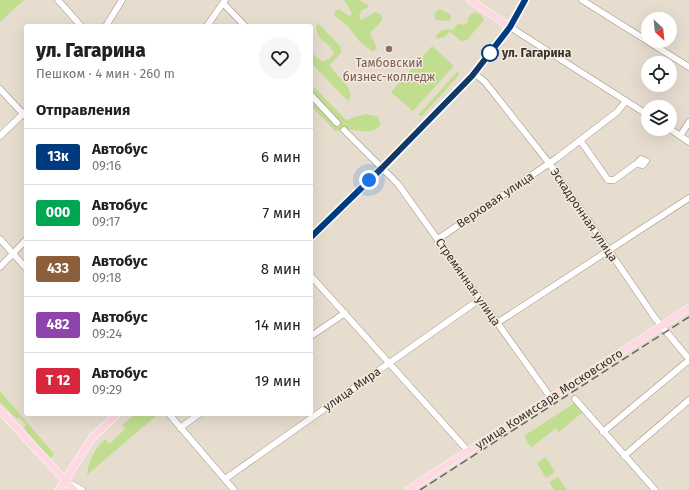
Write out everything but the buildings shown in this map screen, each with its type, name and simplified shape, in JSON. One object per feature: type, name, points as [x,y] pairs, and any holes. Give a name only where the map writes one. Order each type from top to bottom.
[{"type":"main road","points":[[470,0],[510,27]]},
{"type":"main road","points":[[313,234],[382,168],[475,74],[510,27],[525,0]]},
{"type":"main road","name":"улица Комиссара Московского","points":[[408,490],[689,308]]},
{"type":"main road","points":[[0,410],[74,490]]},
{"type":"main road","points":[[59,490],[74,464],[92,438],[115,416]]},
{"type":"main road","points":[[65,481],[70,490]]},
{"type":"street","points":[[58,0],[79,24]]},
{"type":"street","points":[[107,24],[122,0]]},
{"type":"street","points":[[582,0],[689,67]]},
{"type":"street","points":[[208,24],[224,1],[244,24]]},
{"type":"street","points":[[510,27],[641,111]]},
{"type":"street","name":"Эскадронная улица","points":[[475,74],[485,82],[549,164],[661,326],[689,359]]},
{"type":"street","points":[[0,89],[24,113]]},
{"type":"street","points":[[313,98],[337,123]]},
{"type":"street","name":"Верховая улица","points":[[438,239],[549,164],[616,112],[626,101]]},
{"type":"street","points":[[0,136],[24,115]]},
{"type":"street","points":[[680,136],[689,122]]},
{"type":"street","name":"Стремянная улица","points":[[344,130],[398,184],[551,398]]},
{"type":"street","points":[[677,134],[689,142]]},
{"type":"street","points":[[580,140],[608,180],[614,180],[636,164]]},
{"type":"street","points":[[497,323],[689,198]]},
{"type":"street","points":[[0,239],[24,266]]},
{"type":"street","points":[[0,267],[24,242]]},
{"type":"street","points":[[313,278],[390,362],[468,451]]},
{"type":"street","name":"улица Мира","points":[[225,479],[480,299]]},
{"type":"street","points":[[313,335],[345,313]]},
{"type":"street","points":[[603,432],[689,359]]},
{"type":"street","points":[[574,399],[655,490]]},
{"type":"street","points":[[624,456],[689,400]]},
{"type":"street","points":[[171,416],[234,490]]},
{"type":"street","points":[[180,428],[196,416]]},
{"type":"street","points":[[65,481],[78,486],[82,490]]},
{"type":"green space","points":[[0,0],[24,0],[0,22]]},
{"type":"green space","points":[[344,0],[359,0],[368,5],[367,8],[362,10],[359,15],[361,20],[375,12],[382,15],[382,21],[370,33],[377,48],[373,52],[359,41],[348,26],[334,15],[339,9],[349,16],[351,15],[352,13]]},
{"type":"green space","points":[[439,9],[450,14],[451,18],[449,21],[436,20],[434,14]]},
{"type":"green space","points":[[474,12],[480,14],[484,20],[467,40],[461,41],[450,32],[444,37],[437,39],[436,36],[441,31],[453,30],[458,23],[463,25],[468,22],[468,17]]},
{"type":"green space","points":[[319,24],[341,47],[341,53],[330,65],[348,87],[350,96],[348,101],[313,65],[313,54],[322,62],[334,54],[330,46],[319,36],[316,26]]},
{"type":"green space","points":[[432,46],[454,66],[413,111],[391,92]]},
{"type":"green space","points":[[458,71],[459,75],[422,116],[418,115]]},
{"type":"green space","points":[[313,86],[346,120],[365,114],[377,116],[381,124],[372,131],[348,129],[337,131],[334,130],[313,108]]},
{"type":"green space","points":[[0,391],[54,454],[50,458],[26,431],[24,427],[26,425],[19,417],[17,419],[0,402]]},
{"type":"green space","points":[[576,402],[584,411],[559,432],[556,428],[531,448],[524,436]]},
{"type":"green space","points":[[133,416],[156,416],[87,475],[89,465],[98,447],[105,439],[109,444],[125,429],[122,425]]},
{"type":"green space","points":[[546,457],[555,472],[546,478],[537,463]]},
{"type":"green space","points":[[558,477],[567,490],[554,490],[549,482]]},
{"type":"railway","points":[[420,490],[689,317]]},
{"type":"bus line","name":"13к","points":[[313,235],[475,74],[510,27],[525,0]]},
{"type":"place","name":"Тамбовский бизнес-колледж","points":[[389,49]]},
{"type":"place","name":"ул. Гагарина","points":[[490,53]]},
{"type":"route","points":[[369,180],[472,76],[493,49],[490,53]]}]
